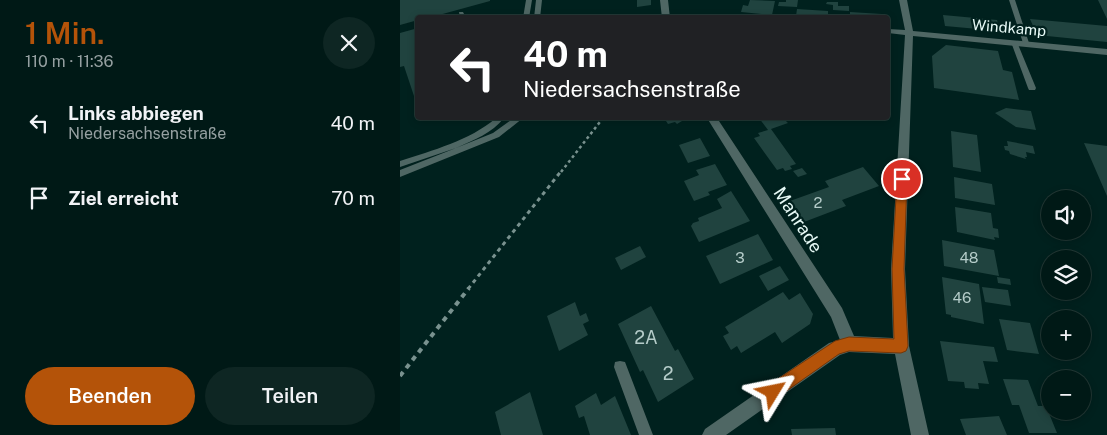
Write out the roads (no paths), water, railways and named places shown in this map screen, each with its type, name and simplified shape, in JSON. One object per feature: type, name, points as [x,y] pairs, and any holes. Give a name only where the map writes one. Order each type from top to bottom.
[{"type":"street","points":[[664,0],[666,15]]},
{"type":"street","points":[[903,0],[909,32],[898,269],[901,346],[920,435]]},
{"type":"street","name":"Windkamp","points":[[890,31],[1107,52]]},
{"type":"street","name":"Manrade","points":[[713,120],[837,313],[849,344]]},
{"type":"street","points":[[711,435],[835,348],[849,344],[901,346]]},
{"type":"lane","points":[[526,15],[529,0]]},
{"type":"lane","points":[[537,15],[539,0]]},
{"type":"lane","points":[[1012,0],[1026,43]]},
{"type":"lane","points":[[1014,42],[1032,88]]},
{"type":"lane","points":[[400,164],[478,134],[498,120]]},
{"type":"lane","points":[[400,174],[496,135],[516,120]]},
{"type":"lane","points":[[620,367],[646,435]]}]
